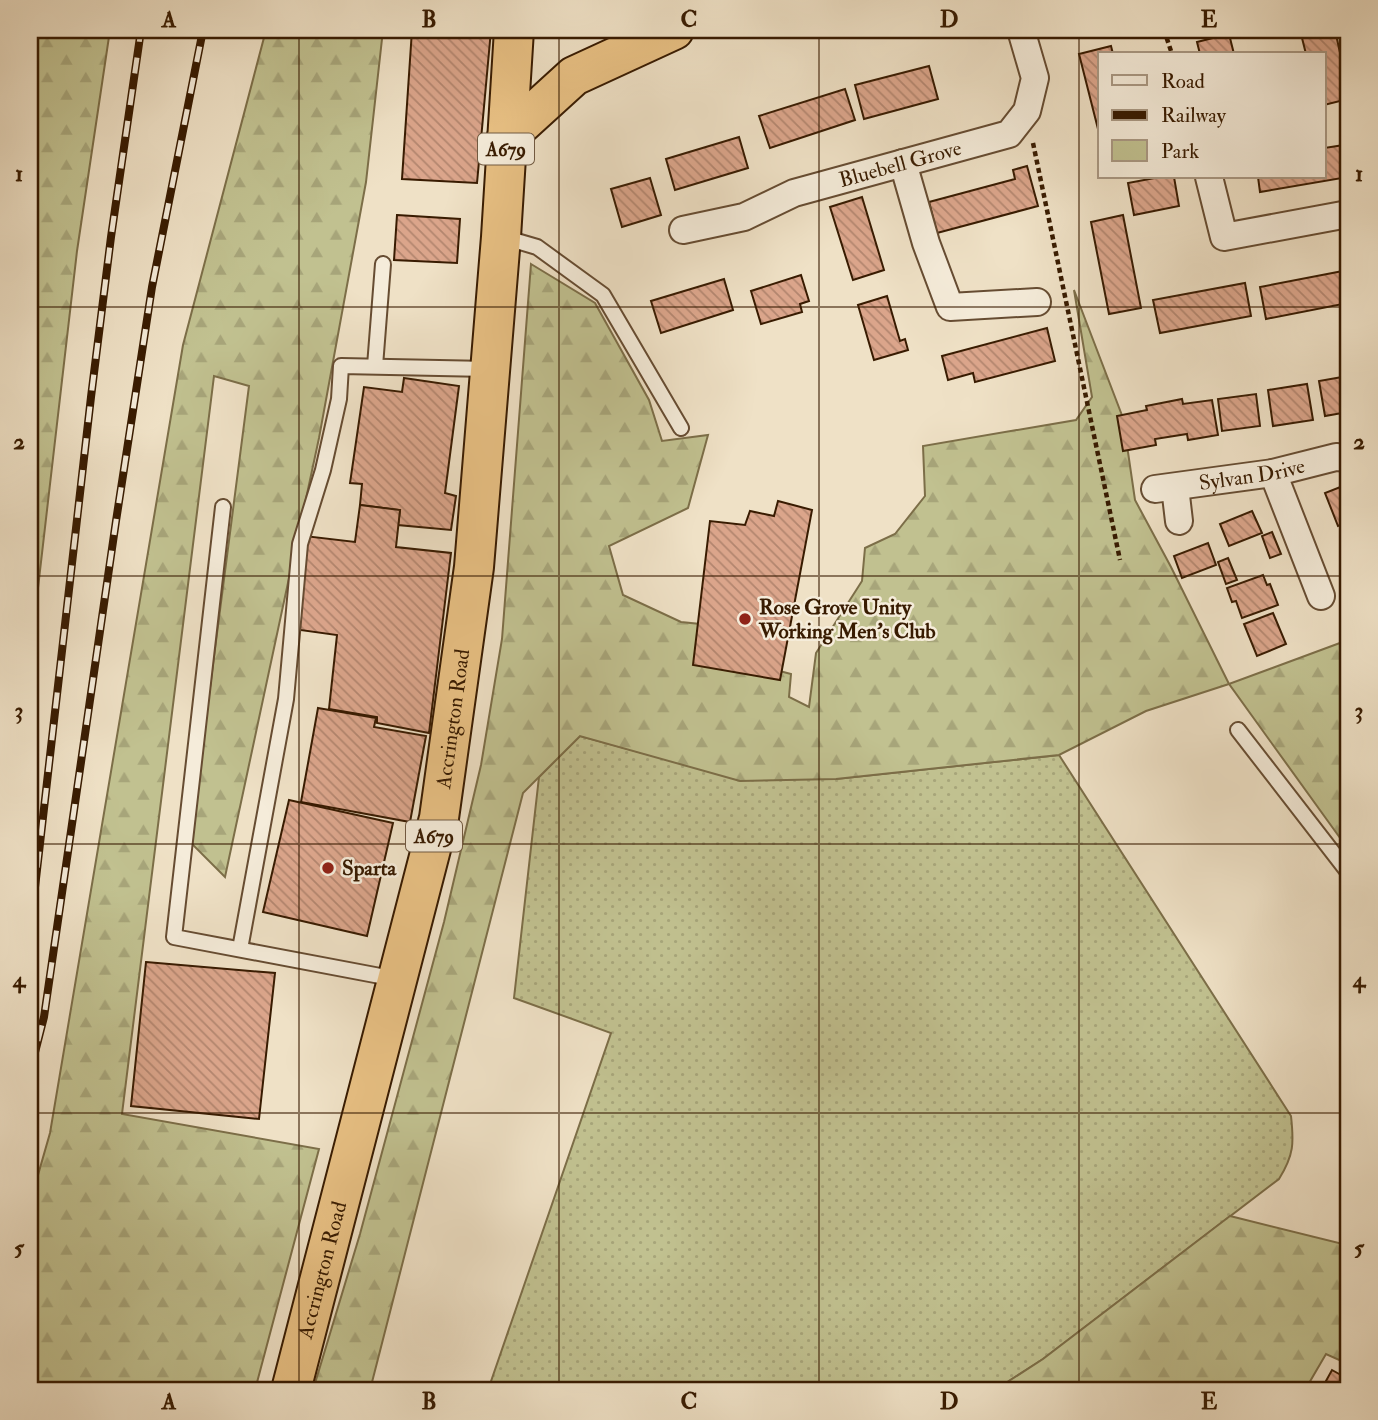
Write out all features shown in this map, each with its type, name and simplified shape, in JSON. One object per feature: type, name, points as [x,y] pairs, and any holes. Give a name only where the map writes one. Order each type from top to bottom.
[{"type":"highway","name":"Accrington Road","points":[[291,1390],[439,818],[474,567],[501,237],[514,30]]},
{"type":"highway","points":[[507,137],[575,76],[674,30]]},
{"type":"street","points":[[1021,30],[1035,78],[1027,111]]},
{"type":"street","name":"Bluebell Grove","points":[[683,230],[744,217],[794,193],[1009,134],[1027,111]]},
{"type":"street","points":[[903,163],[926,243],[950,307],[1037,302]]},
{"type":"street","points":[[1209,178],[1224,237],[1348,214]]},
{"type":"street","name":"Sylvan Drive","points":[[1179,521],[1165,488],[1273,473],[1336,457],[1348,458]]},
{"type":"street","points":[[1273,473],[1321,596]]},
{"type":"lane","points":[[501,237],[537,247],[603,295],[681,428]]},
{"type":"lane","points":[[375,366],[383,264]]},
{"type":"lane","points":[[240,949],[286,699],[300,544],[323,470],[338,399],[341,366],[490,369]]},
{"type":"lane","points":[[223,507],[174,937],[397,979]]},
{"type":"lane","points":[[1238,730],[1348,872]]},
{"type":"path","points":[[1164,30],[1171,52]]},
{"type":"path","points":[[1027,111],[1119,560]]},
{"type":"green space","points":[[41,30],[110,30],[77,251],[30,657],[30,58]]},
{"type":"green space","points":[[266,30],[383,30],[366,182],[319,438],[225,877],[190,842],[249,386],[214,376],[122,1114],[319,1149],[255,1390],[30,1390],[30,1203],[50,1133],[183,345]]},
{"type":"green space","points":[[531,264],[595,303],[649,400],[662,441],[708,435],[688,508],[609,546],[623,595],[681,622],[710,625],[711,653],[791,674],[789,697],[809,707],[816,653],[862,581],[865,548],[895,534],[925,496],[923,446],[1076,420],[1092,397],[1074,290],[1123,418],[1135,500],[1229,684],[1146,711],[1059,755],[836,779],[740,781],[580,736],[523,793],[370,1390],[313,1390],[360,1234],[444,922],[481,765],[502,639]]},
{"type":"green space","points":[[1348,640],[1348,849],[1229,684]]},
{"type":"green space","points":[[580,736],[654,756],[836,779],[1059,755],[1291,1116],[1292,1149],[1279,1179],[1043,1359],[995,1390],[488,1390],[611,1033],[514,998],[539,777]]},
{"type":"green space","points":[[1230,1216],[1347,1245],[1348,1364],[1326,1354],[1305,1390],[995,1390],[1043,1359]]},
{"type":"building","points":[[412,30],[491,30],[477,183],[402,179]]},
{"type":"building","points":[[1300,30],[1335,30],[1348,99],[1326,104],[1326,52],[1306,52]]},
{"type":"building","points":[[1229,34],[1234,52],[1200,52],[1197,42]]},
{"type":"building","points":[[1111,46],[1112,52],[1098,52],[1098,129],[1079,54]]},
{"type":"building","points":[[929,66],[938,99],[864,119],[855,85]]},
{"type":"building","points":[[845,89],[855,120],[770,148],[759,116]]},
{"type":"building","points":[[739,137],[748,168],[675,190],[666,159]]},
{"type":"building","points":[[1344,145],[1348,177],[1260,192],[1258,178],[1326,178],[1326,148]]},
{"type":"building","points":[[1027,166],[1038,206],[937,233],[929,202],[1015,179],[1013,170]]},
{"type":"building","points":[[650,178],[661,215],[622,227],[611,189]]},
{"type":"building","points":[[1174,178],[1179,206],[1134,215],[1128,183]]},
{"type":"building","points":[[862,197],[884,270],[853,280],[830,207]]},
{"type":"building","points":[[397,215],[460,219],[457,263],[394,260]]},
{"type":"building","points":[[1123,215],[1141,308],[1109,314],[1091,222]]},
{"type":"building","points":[[1348,270],[1348,303],[1266,319],[1260,287]]},
{"type":"building","points":[[801,275],[809,301],[800,304],[802,312],[761,324],[751,291]]},
{"type":"building","points":[[724,279],[733,310],[661,333],[651,301]]},
{"type":"building","points":[[1245,283],[1251,316],[1160,333],[1153,300]]},
{"type":"building","points":[[887,296],[900,341],[905,339],[908,350],[874,360],[858,305]]},
{"type":"building","points":[[1047,328],[1055,361],[975,382],[973,373],[948,380],[942,356]]},
{"type":"building","points":[[1348,376],[1348,412],[1325,416],[1319,381]]},
{"type":"building","points":[[404,378],[459,386],[445,493],[456,496],[451,530],[398,525],[400,510],[360,505],[362,484],[350,483],[364,387],[402,392]]},
{"type":"building","points":[[1307,384],[1313,420],[1273,426],[1268,390]]},
{"type":"building","points":[[1256,394],[1260,426],[1222,431],[1218,399]]},
{"type":"building","points":[[1182,399],[1183,404],[1212,400],[1218,435],[1188,440],[1187,434],[1155,439],[1156,445],[1123,451],[1117,416],[1147,410],[1146,406]]},
{"type":"building","points":[[1348,484],[1348,522],[1338,526],[1325,493]]},
{"type":"building","name":"Rose Grove Unity Working Men's Club","points":[[778,501],[812,510],[780,680],[693,665],[710,521],[745,525],[750,511],[774,516]]},
{"type":"building","points":[[360,505],[400,510],[396,547],[451,553],[429,733],[377,723],[377,717],[329,709],[337,635],[293,629],[305,536],[355,542]]},
{"type":"building","points":[[1252,511],[1262,533],[1229,546],[1220,524]]},
{"type":"building","points":[[1272,532],[1281,554],[1270,558],[1262,536]]},
{"type":"building","points":[[1208,543],[1216,565],[1182,578],[1174,556]]},
{"type":"building","points":[[1228,558],[1237,580],[1226,584],[1218,562]]},
{"type":"building","points":[[1263,575],[1267,585],[1270,584],[1278,605],[1242,618],[1236,601],[1232,602],[1227,588]]},
{"type":"building","points":[[1273,613],[1286,644],[1257,656],[1244,624]]},
{"type":"building","points":[[318,708],[376,718],[374,727],[426,736],[410,822],[301,802]]},
{"type":"building","name":"Sparta","points":[[289,800],[393,823],[367,936],[263,912]]},
{"type":"building","points":[[146,962],[275,973],[259,1119],[131,1106]]},
{"type":"building","points":[[1332,1370],[1348,1379],[1348,1390],[1321,1390]]},
{"type":"railway","points":[[30,931],[91,397],[141,30]]},
{"type":"railway","points":[[30,1072],[44,1017],[152,287],[203,30]]},
{"type":"place","name":"Rose Grove Unity Working Men's Club","points":[[745,619]]},
{"type":"place","name":"Sparta","points":[[328,868]]}]
